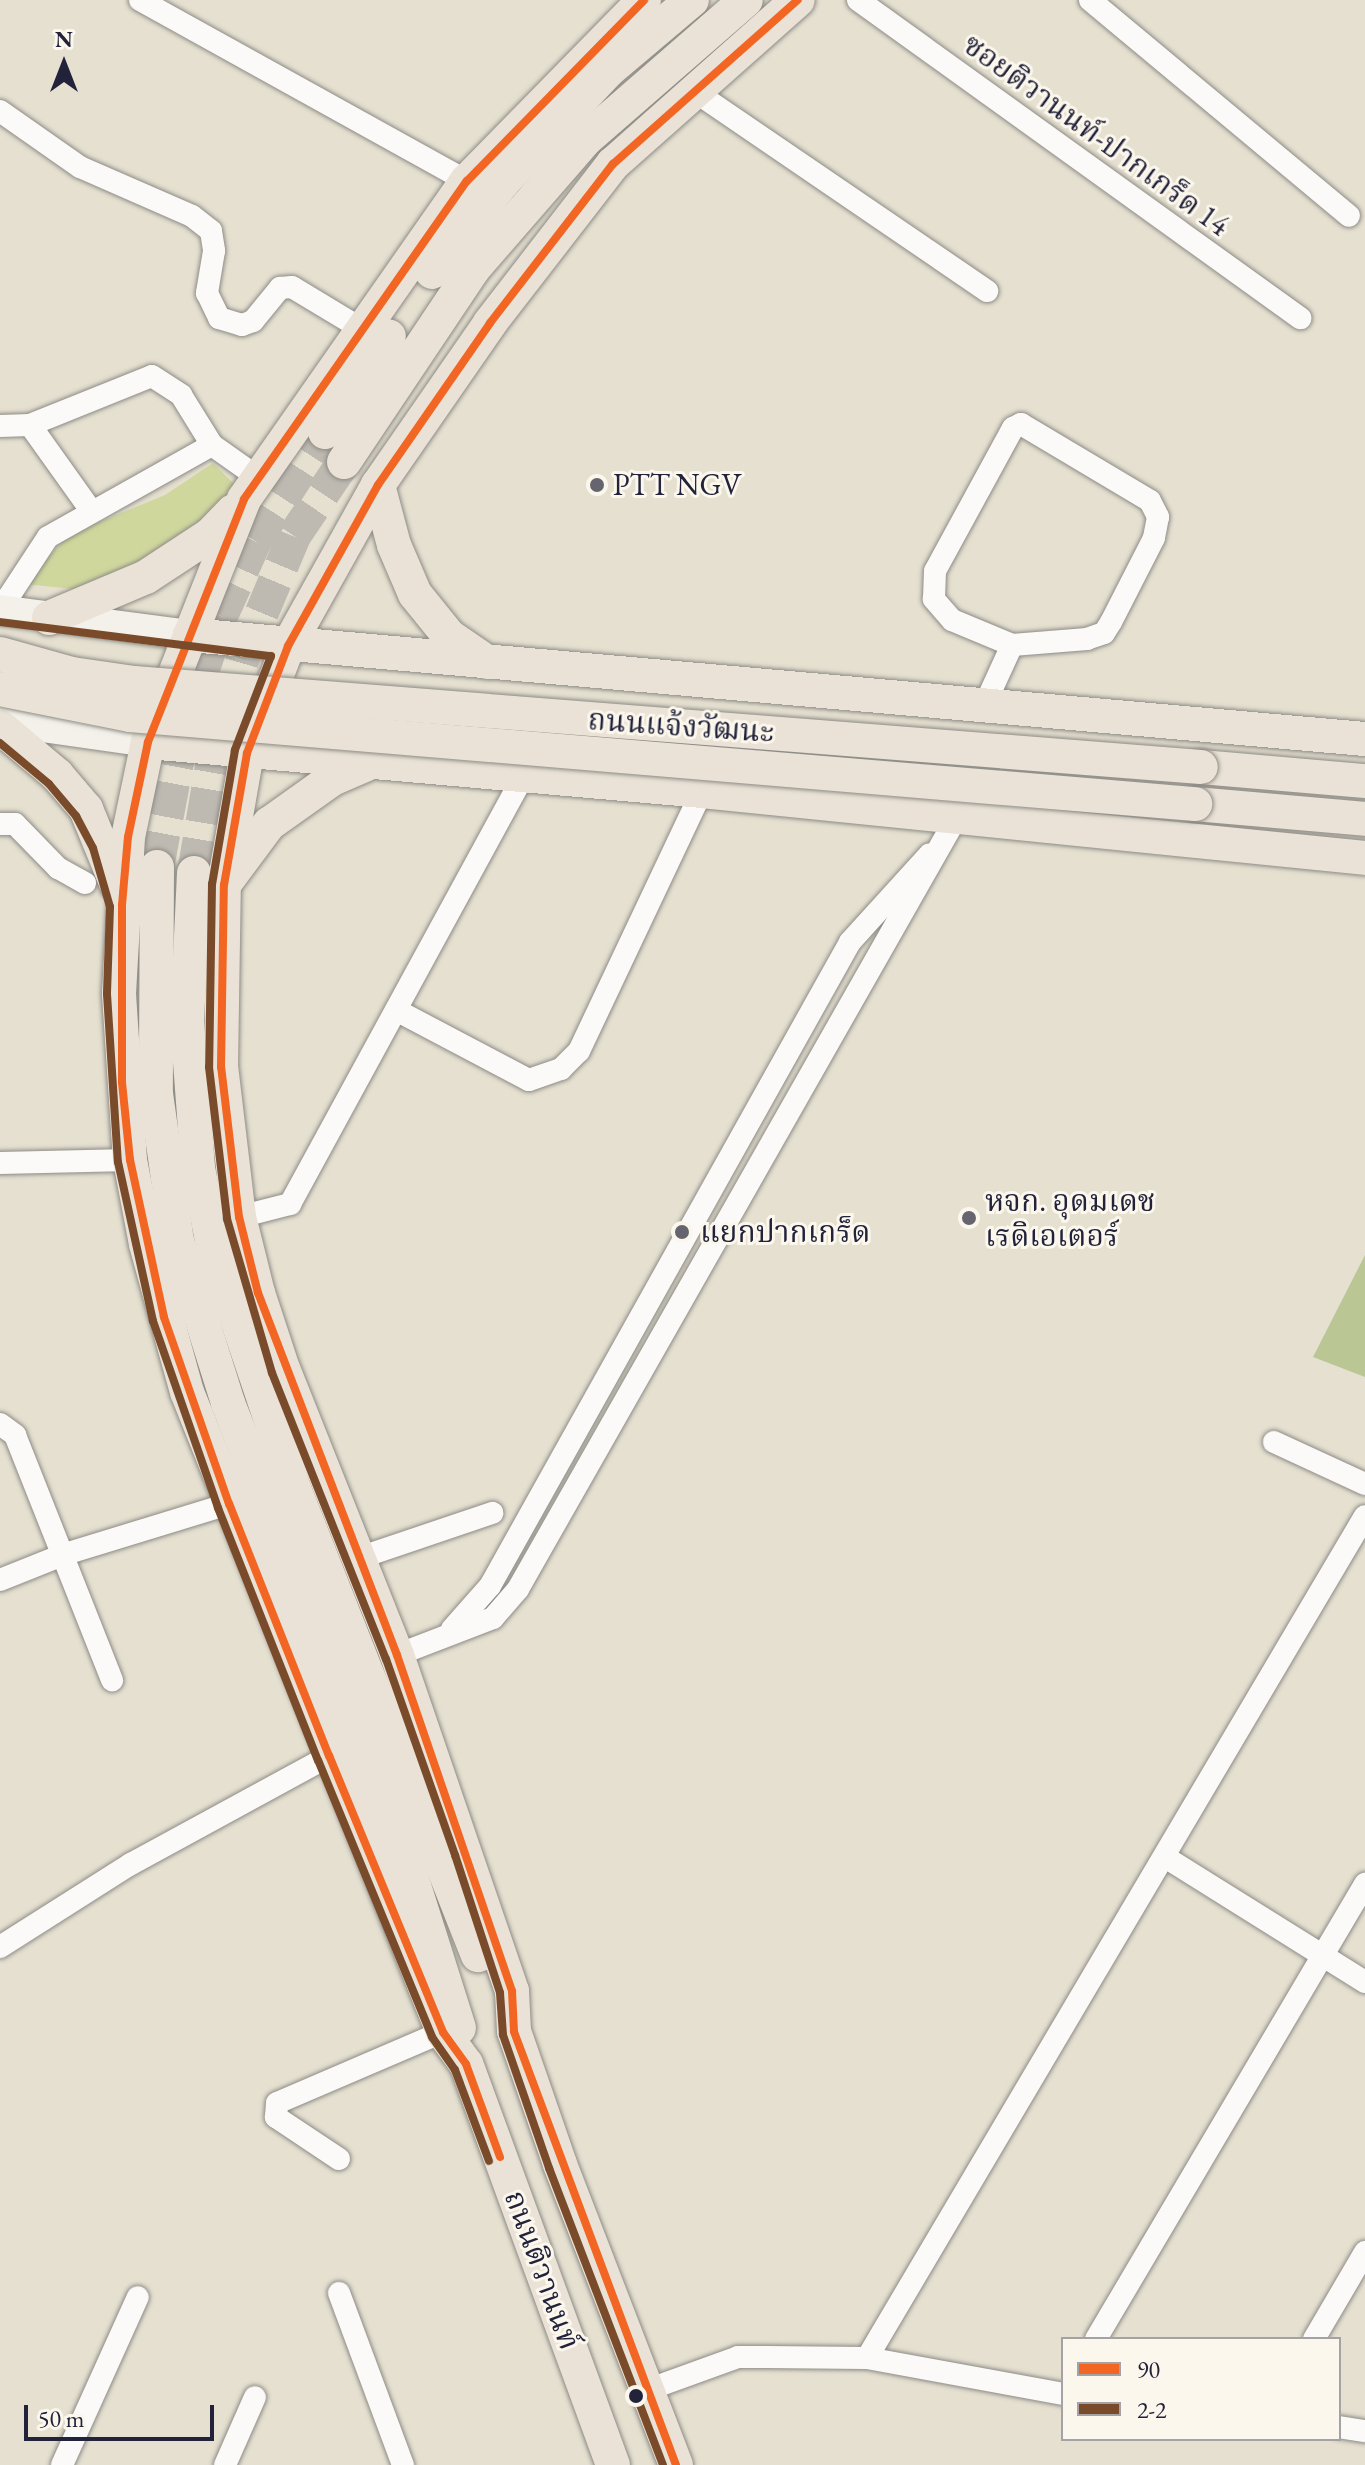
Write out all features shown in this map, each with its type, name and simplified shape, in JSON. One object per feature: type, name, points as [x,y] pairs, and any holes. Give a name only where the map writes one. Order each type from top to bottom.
[{"type":"main road","name":"ถนนติวานนท์","points":[[613,2465],[466,2064],[443,2032],[329,1756],[229,1504],[164,1317],[130,1160],[119,993],[128,837],[148,742],[252,489],[467,181],[644,0]]},
{"type":"main road","points":[[325,432],[446,251],[503,182],[610,69],[692,0]]},
{"type":"main road","points":[[344,462],[473,269],[585,140],[746,0]]},
{"type":"main road","name":"ถนนติวานนท์","points":[[676,2465],[514,2031],[512,1991],[397,1655],[356,1559],[283,1369],[239,1217],[221,1067],[209,879],[247,753],[288,646],[378,485],[490,323],[613,164],[798,0]]},
{"type":"main road","points":[[378,485],[394,545],[415,594],[449,636],[488,663]]},
{"type":"main road","points":[[49,618],[146,577],[210,535],[252,489]]},
{"type":"main road","name":"ถนนแจ้งวัฒนะ","points":[[0,610],[288,646],[1365,739]]},
{"type":"main road","name":"ถนนแจ้งวัฒนะ","points":[[0,654],[72,674],[134,683],[1365,781]]},
{"type":"main road","points":[[753,684],[717,731],[718,761],[726,779],[754,796]]},
{"type":"main road","name":"ถนนแจ้งวัฒนะ","points":[[0,689],[130,715],[1365,819]]},
{"type":"main road","points":[[0,724],[57,775],[86,809],[104,843],[122,905]]},
{"type":"main road","name":"ถนนแจ้งวัฒนะ","points":[[0,724],[247,753],[754,796],[948,832],[1365,858]]},
{"type":"main road","points":[[366,764],[332,779],[269,824],[209,879],[187,953],[190,1079],[198,1168],[217,1264],[295,1491],[492,1993],[514,2031]]},
{"type":"main road","points":[[157,867],[156,1094],[177,1241],[228,1403],[406,1860],[455,2001],[466,2064]]},
{"type":"street","points":[[140,0],[467,181]]},
{"type":"street","name":"ซอยติวานนท์-ปากเกร็ด 14","points":[[858,0],[1300,318]]},
{"type":"street","points":[[1090,0],[1349,216]]},
{"type":"street","points":[[694,91],[987,291]]},
{"type":"street","points":[[0,111],[80,167],[192,216],[211,231],[214,251],[207,293],[219,318],[242,325],[253,321],[280,288],[292,287],[365,331]]},
{"type":"street","points":[[0,426],[30,425],[152,376],[181,395],[212,445],[252,489]]},
{"type":"street","points":[[1021,424],[1150,501],[1158,517],[1154,538],[1104,633],[1087,639],[1012,645],[952,620],[934,599],[933,584],[1013,428],[1021,424]]},
{"type":"street","points":[[30,425],[90,509]]},
{"type":"street","points":[[0,610],[48,537],[90,509],[212,445]]},
{"type":"street","points":[[985,704],[1012,645]]},
{"type":"street","points":[[239,1217],[290,1204],[524,775]]},
{"type":"street","points":[[396,1010],[529,1080],[561,1069],[579,1051],[702,791]]},
{"type":"street","points":[[0,824],[15,824],[58,868],[85,883]]},
{"type":"street","points":[[442,1638],[490,1586],[799,1031],[871,913],[948,832]]},
{"type":"street","points":[[397,1655],[493,1618],[518,1589],[948,832]]},
{"type":"street","points":[[799,1031],[827,1048]]},
{"type":"street","points":[[0,1163],[130,1160]]},
{"type":"street","points":[[0,1424],[15,1435],[65,1554],[112,1680]]},
{"type":"street","points":[[1274,1442],[1365,1484]]},
{"type":"street","points":[[0,1580],[65,1554],[229,1504]]},
{"type":"street","points":[[356,1559],[492,1513]]},
{"type":"street","points":[[867,2358],[1365,1516]]},
{"type":"street","points":[[0,1947],[131,1864],[329,1756]]},
{"type":"street","points":[[1165,1857],[1365,1982]]},
{"type":"street","points":[[1097,2337],[1365,1884]]},
{"type":"street","points":[[339,2159],[276,2117],[277,2103],[443,2032]]},
{"type":"street","points":[[1315,2337],[1365,2252]]},
{"type":"street","points":[[339,2293],[403,2465]]},
{"type":"street","points":[[62,2465],[138,2297]]},
{"type":"street","points":[[647,2390],[738,2357],[867,2358],[1061,2394]]},
{"type":"street","points":[[225,2465],[255,2397]]},
{"type":"street","points":[[1341,2427],[1365,2431]]},
{"type":"green space","points":[[213,463],[245,495],[183,546],[73,589],[25,584],[68,535],[165,495]]},
{"type":"green space","points":[[1365,1255],[1365,1377],[1313,1357]]},
{"type":"tunnel","points":[[157,867],[184,725],[221,616],[255,541],[325,432]]},
{"type":"tunnel","points":[[194,873],[213,761],[242,660],[294,536],[344,462]]},
{"type":"transit line","name":"90","points":[[500,2157],[466,2064],[443,2032],[329,1756],[229,1504],[164,1317],[130,1160],[122,1082],[122,905],[128,837],[148,742],[244,499],[467,181],[644,0]]},
{"type":"transit line","name":"90","points":[[676,2465],[514,2031],[512,1991],[397,1655],[258,1293],[239,1217],[221,1067],[224,885],[247,753],[288,646],[378,485],[490,323],[613,164],[798,0]]},
{"type":"transit line","name":"2-2","points":[[0,622],[271,656],[235,750],[212,884],[209,1067],[227,1219],[272,1373],[386,1659],[455,1855],[500,1993],[503,2035],[549,2168],[663,2465]]},
{"type":"transit line","name":"2-2","points":[[0,743],[49,784],[76,816],[93,848],[110,907],[107,994],[118,1162],[153,1321],[218,1508],[318,1760],[432,2037],[455,2070],[489,2161]]},
{"type":"place","name":"PTT NGV","points":[[597,485]]},
{"type":"place","name":"หจก. อุดมเดช เรดิเอเตอร์","points":[[969,1218]]},
{"type":"place","name":"แยกปากเกร็ด","points":[[682,1232]]}]
